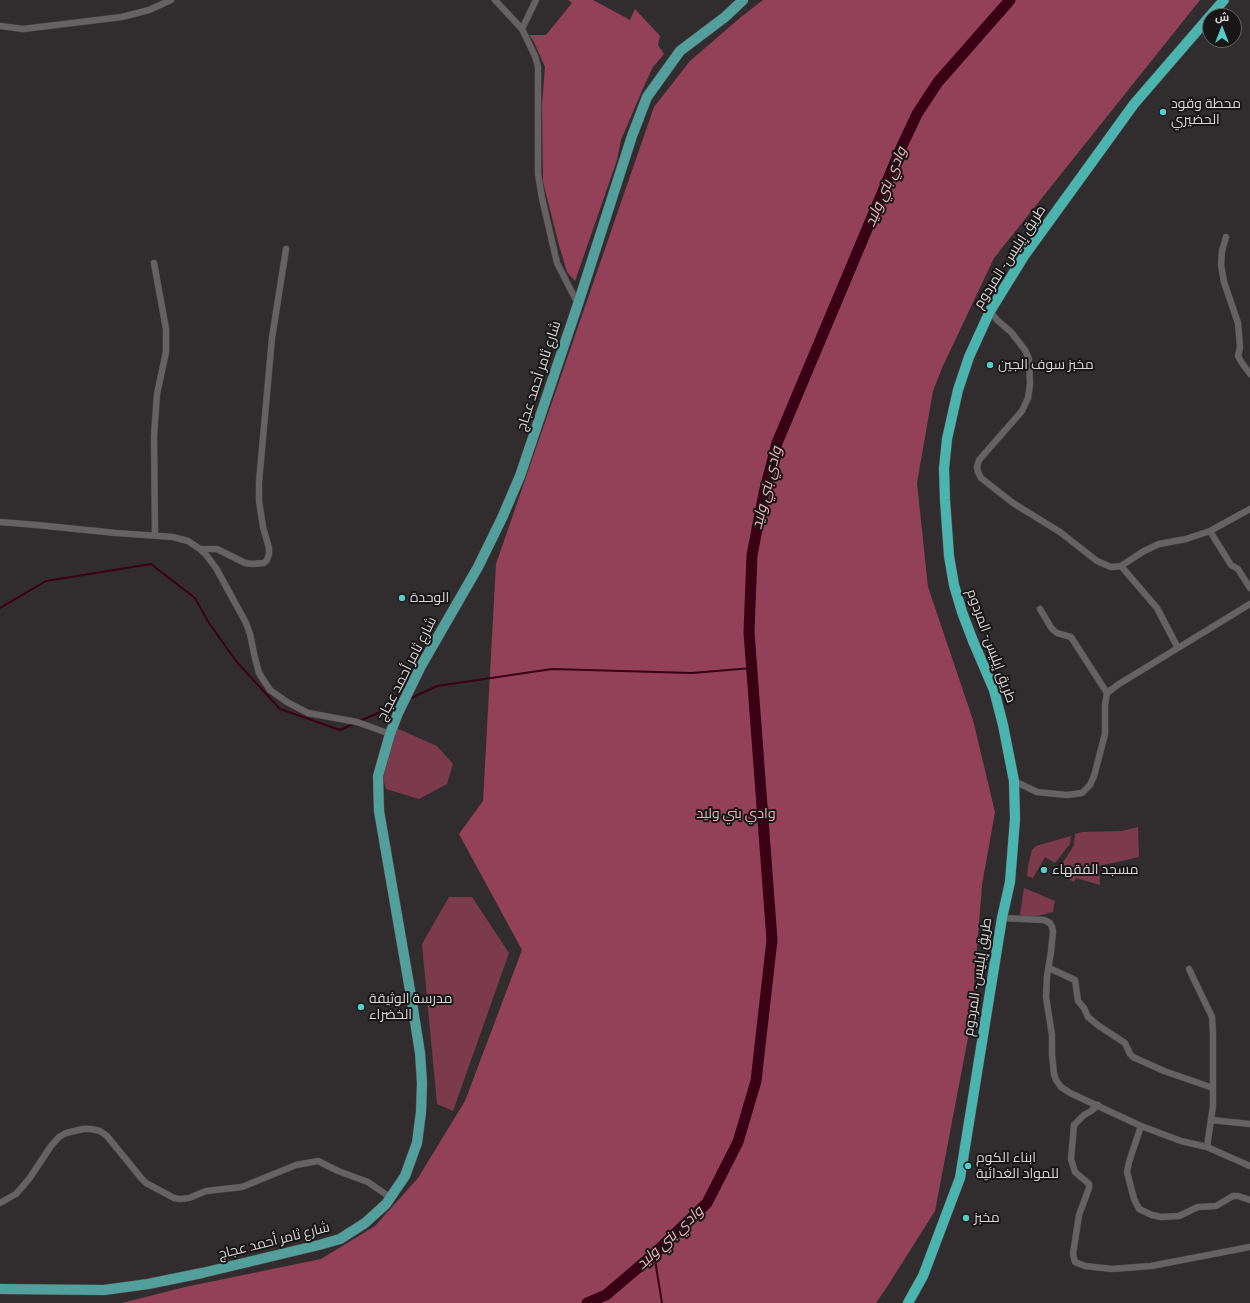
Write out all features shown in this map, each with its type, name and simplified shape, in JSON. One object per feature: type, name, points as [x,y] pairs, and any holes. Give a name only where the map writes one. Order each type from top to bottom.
[{"type":"highway","name":"طريق إيليس- المردوم","points":[[1217,8],[1224,0]]},
{"type":"highway","name":"طريق إيليس- المردوم","points":[[908,1303],[923,1276],[960,1178],[1002,918],[1010,882],[1015,819],[1014,781],[1003,725],[994,690],[962,612],[954,585],[949,556],[944,500],[944,469],[947,439],[958,390],[969,357],[990,311],[1024,256],[1134,104],[1202,25]]},
{"type":"main road","name":"شارع ثامر أحمد عجاج","points":[[0,1289],[104,1290],[148,1284],[210,1272],[319,1245],[340,1239],[365,1223],[386,1204],[405,1176],[417,1143],[421,1112],[422,1083],[420,1053],[379,810],[378,776],[390,734],[398,713],[421,666],[478,567],[502,518],[520,476],[578,304],[632,136],[648,97],[680,51],[724,17],[743,0]]},
{"type":"street","points":[[0,26],[22,29],[122,17],[149,10],[171,0]]},
{"type":"street","points":[[495,0],[522,29],[535,56],[539,71],[538,174],[542,198],[557,263],[578,304]]},
{"type":"street","points":[[522,29],[536,0]]},
{"type":"street","points":[[1226,237],[1222,251],[1221,265],[1224,282],[1238,323],[1240,346],[1238,356],[1250,374]]},
{"type":"street","points":[[200,549],[217,549],[245,563],[252,564],[264,562],[267,560],[269,554],[259,501],[260,482],[272,338],[286,248]]},
{"type":"street","points":[[154,263],[166,329],[166,352],[157,394],[154,436],[155,536]]},
{"type":"street","points":[[990,311],[997,320],[1011,332],[1025,350],[1029,359],[1030,384],[1028,398],[1022,411],[979,460],[977,467],[981,478],[1013,503],[1060,532],[1097,560],[1111,567],[1121,566],[1158,544],[1186,539],[1210,531],[1250,509]]},
{"type":"street","points":[[0,522],[173,537],[188,541],[200,549],[216,568],[246,623],[260,673],[270,690],[287,702],[308,713],[357,722],[390,734]]},
{"type":"street","points":[[1210,531],[1231,565],[1238,569],[1250,588]]},
{"type":"street","points":[[1121,566],[1157,608],[1178,648]]},
{"type":"street","points":[[1014,781],[1037,792],[1055,794],[1082,793],[1090,785],[1094,776],[1105,734],[1105,705],[1107,693],[1118,684],[1250,604]]},
{"type":"street","points":[[1040,610],[1052,629],[1057,633],[1071,637],[1107,693]]},
{"type":"street","points":[[1002,918],[1044,920],[1050,923],[1053,931],[1046,997],[1052,1035],[1052,1055],[1056,1080],[1061,1087],[1070,1093],[1141,1126],[1181,1141],[1207,1146],[1250,1166]]},
{"type":"street","points":[[1049,968],[1075,980],[1078,1000],[1088,1017],[1125,1043],[1130,1054],[1134,1057],[1164,1071],[1213,1088]]},
{"type":"street","points":[[1190,969],[1212,1016],[1213,1088],[1211,1120],[1207,1146]]},
{"type":"street","points":[[1098,1105],[1084,1115],[1074,1125],[1071,1159],[1075,1172],[1089,1184],[1089,1188],[1079,1215],[1073,1254],[1075,1262],[1085,1266],[1112,1269],[1151,1266],[1250,1247]]},
{"type":"street","points":[[1211,1120],[1250,1124]]},
{"type":"street","points":[[1141,1126],[1127,1172],[1134,1199],[1139,1208],[1152,1215],[1161,1217],[1179,1216],[1198,1207],[1216,1206],[1234,1196],[1250,1200]]},
{"type":"street","points":[[0,1203],[16,1194],[50,1146],[59,1137],[78,1129],[100,1131],[107,1136],[142,1179],[174,1198],[189,1198],[206,1191],[242,1187],[296,1165],[318,1161],[338,1172],[368,1182],[390,1198]]},
{"type":"shaded area","points":[[396,728],[437,746],[453,764],[447,784],[419,799],[386,789],[383,779]]},
{"type":"shaded area","points":[[1138,827],[1139,857],[1099,866],[1100,885],[1076,878],[1074,882],[1057,872],[1074,845],[1075,834],[1082,832],[1122,831]]},
{"type":"shaded area","points":[[1071,836],[1070,844],[1055,863],[1045,857],[1033,878],[1027,876],[1032,850],[1036,846]]},
{"type":"shaded area","points":[[1024,888],[1055,901],[1053,912],[1033,917],[1022,917],[1020,914]]},
{"type":"shaded area","points":[[449,897],[472,897],[509,953],[453,1111],[437,1104],[422,944]]},
{"type":"green space","points":[[568,0],[593,0],[630,20],[635,9],[660,36],[658,45],[664,54],[653,67],[621,140],[617,160],[575,281],[567,272],[543,182],[542,105],[545,67],[534,42],[529,35],[546,35],[572,3]]},
{"type":"green space","name":"وادي بني وليد","points":[[763,0],[1200,0],[994,258],[942,368],[933,391],[917,483],[928,587],[973,720],[995,812],[982,885],[971,1022],[935,1211],[876,1303],[122,1303],[185,1287],[321,1259],[375,1226],[418,1178],[465,1101],[522,950],[459,834],[483,801],[496,564],[654,107],[690,61]]},
{"type":"waterway","name":"وادي بني وليد","points":[[587,1303],[606,1295],[654,1254],[707,1203],[738,1142],[756,1081],[772,940],[749,632],[752,555],[764,493],[777,443],[902,146],[917,114],[938,82],[1010,0]]},
{"type":"waterway","points":[[0,608],[46,581],[151,564],[195,598],[209,623],[236,661],[280,709],[340,730],[356,723]]},
{"type":"waterway","points":[[411,698],[437,686],[552,669],[692,673],[752,668]]},
{"type":"waterway","points":[[360,721],[396,705]]},
{"type":"waterway","points":[[654,1254],[662,1303]]},
{"type":"place","name":"محطة وقود الحضيري","points":[[1163,112]]},
{"type":"place","name":"مخبز سوف الجين","points":[[990,365]]},
{"type":"place","name":"الوحدة","points":[[402,598]]},
{"type":"place","name":"مسجد الفقهاء","points":[[1044,870]]},
{"type":"place","name":"مدرسة الوثيقة الخضراء","points":[[361,1007]]},
{"type":"place","name":"ابناء الكوم للمواد الغدائية","points":[[968,1166]]},
{"type":"place","name":"مخبز","points":[[966,1218]]}]
